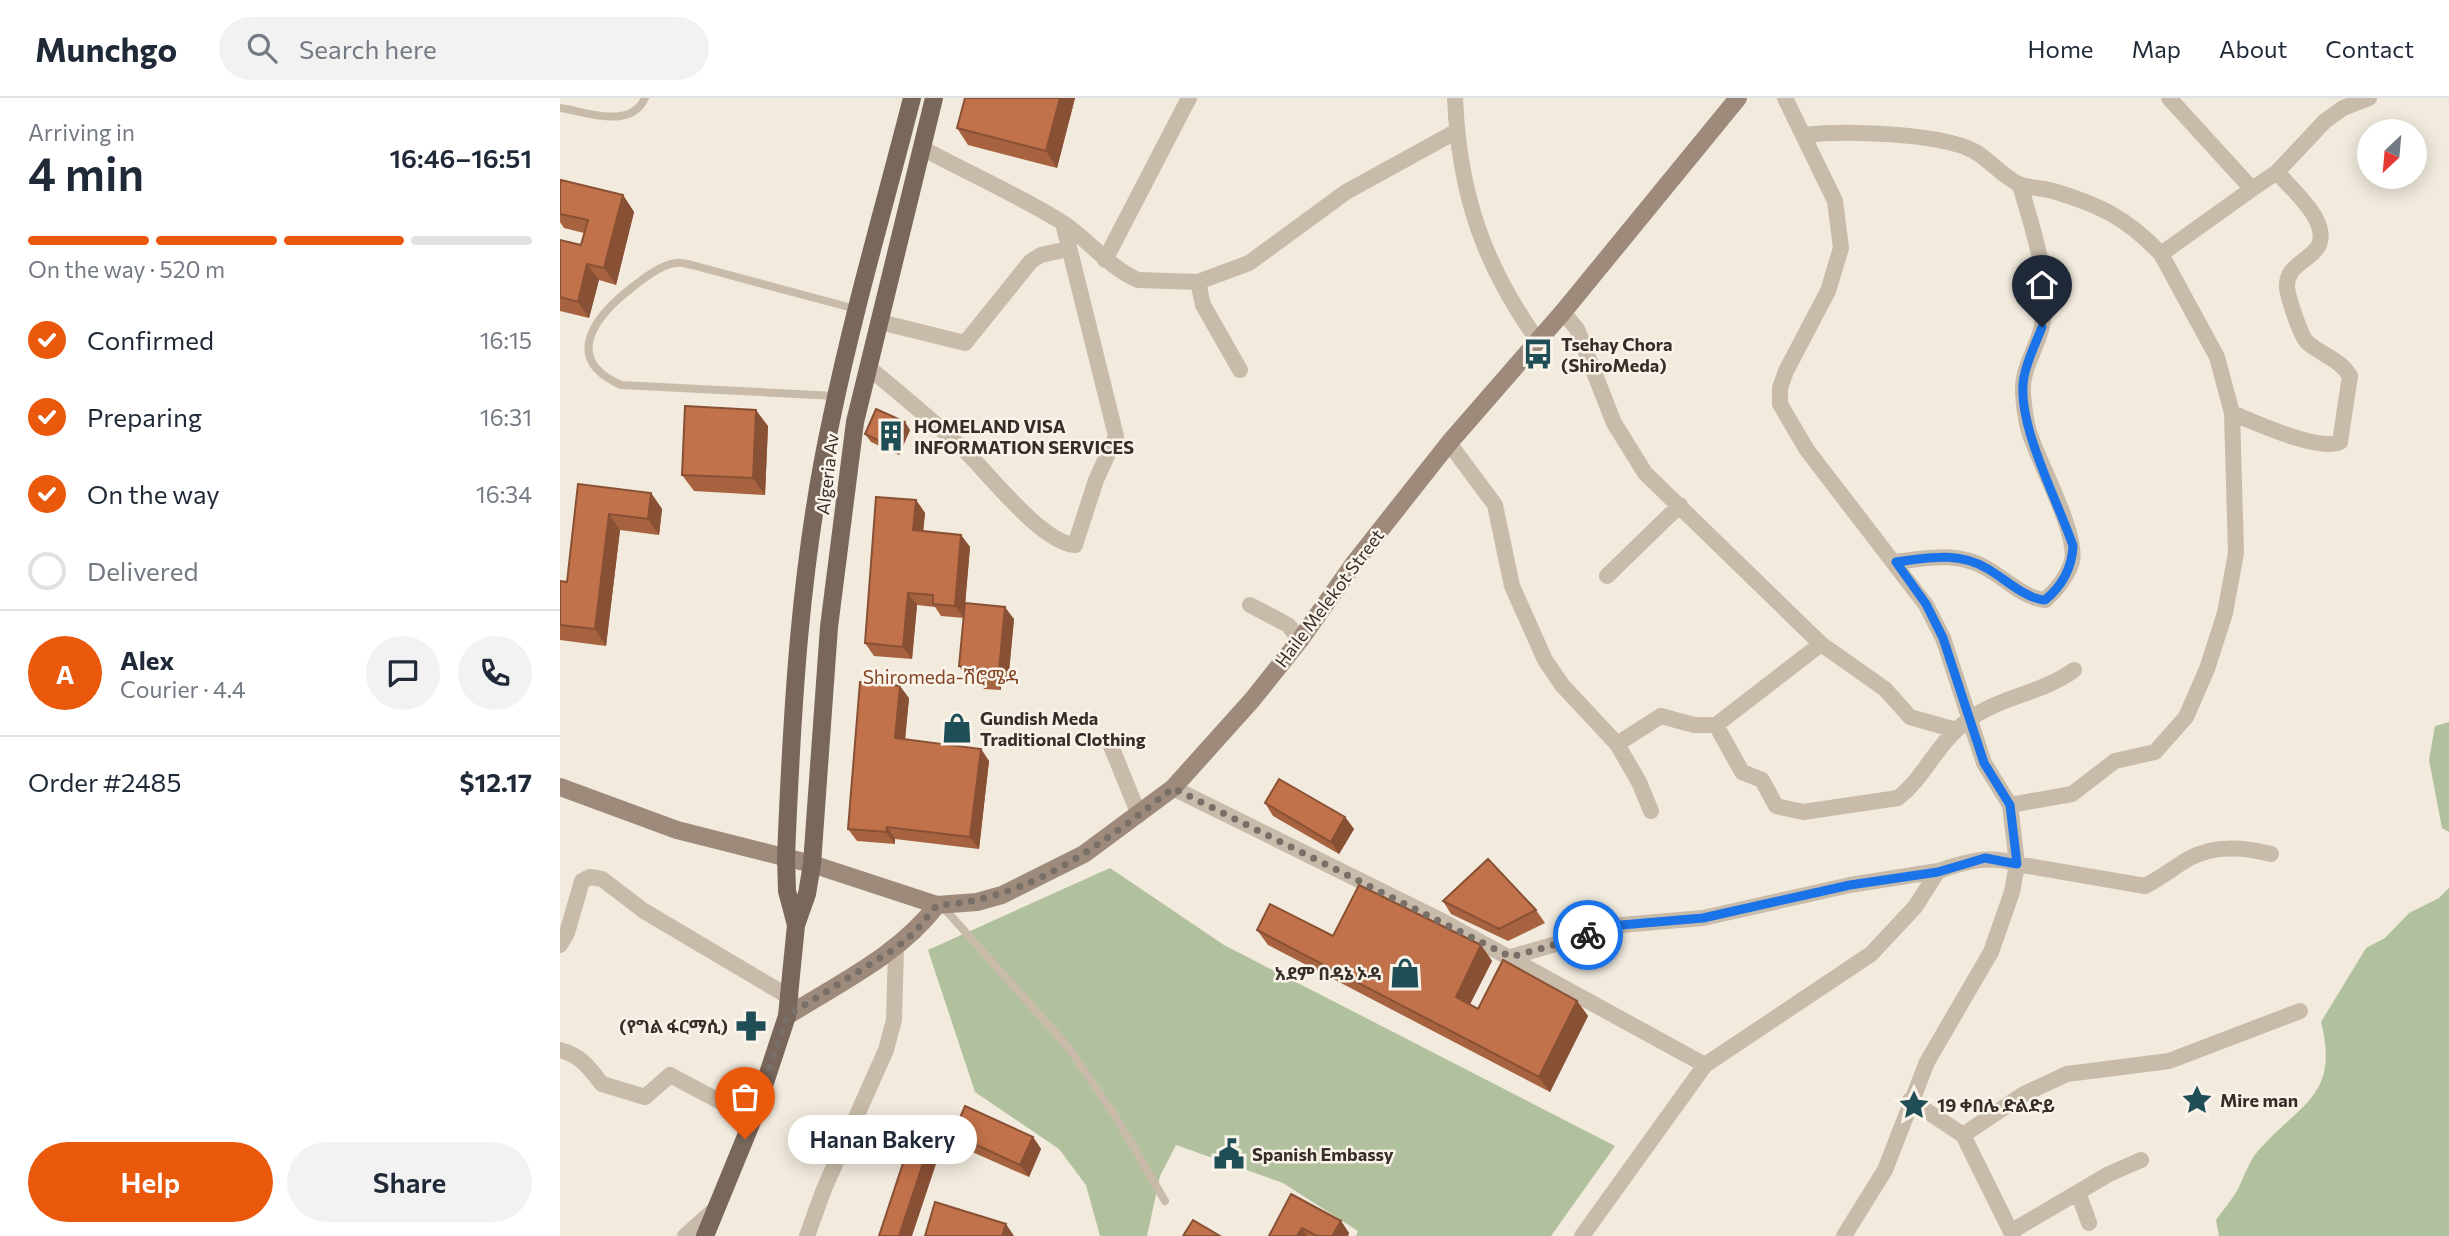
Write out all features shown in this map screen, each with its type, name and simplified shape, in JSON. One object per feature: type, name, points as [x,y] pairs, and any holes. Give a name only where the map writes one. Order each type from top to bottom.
[{"type":"main road","name":"Algeria Av","points":[[796,925],[787,891],[786,857],[798,644],[814,516],[836,396],[912,98]]},
{"type":"main road","name":"Algeria Av","points":[[796,925],[807,894],[812,864],[829,627],[855,422],[934,98]]},
{"type":"main road","name":"Haile Melekot Street","points":[[560,787],[677,830],[812,864],[939,905],[977,902],[1028,884],[1084,854],[1139,816],[1173,788],[1252,701],[1300,640],[1355,562],[1449,443],[1563,312],[1738,98]]},
{"type":"main road","points":[[789,1007],[896,948],[914,933],[939,905]]},
{"type":"main road","points":[[705,1236],[713,1210],[753,1119],[789,1007],[796,925]]},
{"type":"street","points":[[1105,260],[1189,98]]},
{"type":"street","points":[[1455,98],[1457,131],[1478,236],[1496,276],[1538,341]]},
{"type":"street","points":[[1785,98],[1835,201],[1841,248],[1828,291],[1786,371],[1780,388],[1780,404],[1787,420],[1850,509],[1896,562],[1926,604],[1943,638],[1962,725],[2010,805],[2017,864],[2012,892],[1991,953],[1927,1062],[1885,1170],[1844,1236]]},
{"type":"street","points":[[2169,98],[2252,189]]},
{"type":"street","points":[[2161,254],[2277,172],[2325,121],[2343,108],[2369,98]]},
{"type":"street","points":[[922,148],[1063,223],[1105,260],[1138,279],[1198,282],[1249,264],[1346,192],[1457,131]]},
{"type":"street","points":[[1805,135],[1833,131],[1874,133],[1954,143],[1972,150],[2020,185],[2084,200],[2112,212],[2138,230],[2161,254],[2217,357],[2232,413],[2236,553],[2225,613],[2207,669],[2186,717],[2155,752],[2115,761],[2072,794],[2010,805]]},
{"type":"street","points":[[2232,413],[2293,436],[2328,444],[2340,442],[2350,376],[2338,363],[2304,339],[2287,289],[2288,277],[2293,269],[2318,248],[2322,239],[2320,229],[2314,215],[2277,172]]},
{"type":"street","points":[[1896,562],[1945,555],[1965,559],[1985,567],[2035,599],[2045,600],[2065,577],[2072,560],[2073,546],[2030,437],[2023,392],[2024,377],[2042,327],[2045,301],[2034,237],[2020,185]]},
{"type":"street","points":[[869,368],[948,435],[1040,527],[1061,541],[1075,545],[1096,480],[1116,436],[1063,223]]},
{"type":"street","points":[[880,323],[965,343],[1031,261],[1041,255],[1068,249]]},
{"type":"street","points":[[1198,282],[1203,305],[1240,370]]},
{"type":"street","points":[[1563,312],[1577,329],[1593,365],[1600,392],[1633,457],[1645,473],[1681,505],[1821,644],[1885,689],[1910,718],[1962,725]]},
{"type":"street","points":[[1449,443],[1495,505],[1502,526],[1512,586],[1545,660],[1562,685],[1617,744],[1639,782],[1651,811]]},
{"type":"street","points":[[1607,576],[1681,505]]},
{"type":"street","points":[[1250,605],[1288,625],[1300,640]]},
{"type":"street","points":[[1617,744],[1661,716],[1694,724],[1717,725],[1821,644]]},
{"type":"street","points":[[1717,725],[1742,772],[1762,780],[1776,806],[1803,811],[1898,798],[1910,789],[1937,748],[1962,725],[2014,696],[2045,689],[2074,670]]},
{"type":"street","points":[[1111,746],[1139,816]]},
{"type":"street","points":[[1173,788],[1511,957],[1706,1065]]},
{"type":"street","points":[[1511,957],[1621,925],[1703,918],[1850,885],[1938,872],[1985,858],[2145,886],[2190,858],[2208,851],[2241,846],[2271,854]]},
{"type":"street","points":[[1582,1236],[1706,1065],[1871,954],[1915,906],[1938,872]]},
{"type":"street","points":[[560,945],[567,933],[582,881],[590,877],[602,879],[644,911],[789,1007]]},
{"type":"street","points":[[807,1236],[824,1189],[886,1050],[894,1020],[896,948]]},
{"type":"street","points":[[1963,1135],[2024,1094],[2067,1074],[2169,1061],[2300,1011]]},
{"type":"street","points":[[560,1051],[579,1057],[591,1066],[602,1084],[645,1097],[670,1075],[753,1119]]},
{"type":"street","points":[[1910,1100],[1963,1135],[2013,1234],[2078,1192],[2141,1160]]},
{"type":"street","points":[[2078,1192],[2089,1223]]},
{"type":"street","points":[[685,1236],[713,1210]]},
{"type":"lane","points":[[560,108],[621,118],[634,114],[645,98]]},
{"type":"lane","points":[[836,396],[621,385],[596,369],[586,351],[587,338],[591,327],[617,299],[645,278],[675,263],[692,265],[859,310]]},
{"type":"lane","points":[[939,905],[1069,1048],[1117,1119],[1165,1201]]},
{"type":"green space","points":[[2449,722],[2449,832],[2442,828],[2429,760],[2435,726]]},
{"type":"green space","points":[[1110,868],[1224,945],[1615,1146],[1551,1236],[1356,1236],[1358,1231],[1283,1183],[1176,1145],[1160,1176],[1147,1236],[1100,1236],[1086,1185],[1059,1149],[975,1092],[928,950]]},
{"type":"green space","points":[[2449,888],[2449,1236],[2219,1236],[2216,1220],[2236,1193],[2249,1164],[2301,1109],[2320,1083],[2325,1067],[2321,1022],[2366,948],[2385,938],[2409,913],[2439,898]]},
{"type":"building","points":[[965,98],[1060,98],[1046,151],[957,128]]},
{"type":"building","points":[[561,180],[623,195],[604,268],[587,264],[578,302],[560,297],[560,240],[581,245],[588,220],[560,214]]},
{"type":"building","points":[[685,406],[756,410],[753,478],[682,475]]},
{"type":"building","points":[[876,409],[905,422],[893,447],[865,434]]},
{"type":"building","points":[[578,484],[651,493],[648,519],[609,514],[595,629],[560,625],[560,581],[567,582]]},
{"type":"building","points":[[876,497],[916,500],[913,530],[961,535],[955,606],[933,604],[933,595],[908,593],[903,647],[865,643]]},
{"type":"building","points":[[965,603],[1005,607],[999,670],[993,669],[992,678],[976,676],[977,668],[959,666]]},
{"type":"building","points":[[860,682],[900,686],[895,738],[981,749],[970,837],[887,827],[886,832],[848,829]]},
{"type":"building","points":[[1279,779],[1345,817],[1331,842],[1265,803]]},
{"type":"building","points":[[1488,859],[1536,910],[1499,929],[1443,901]]},
{"type":"building","points":[[1359,885],[1481,945],[1456,997],[1478,1009],[1503,960],[1577,1001],[1539,1077],[1257,930],[1270,904],[1333,936]]},
{"type":"building","points":[[965,1106],[1033,1137],[1020,1165],[953,1134]]},
{"type":"building","points":[[910,1142],[928,1148],[899,1236],[879,1236]]},
{"type":"building","points":[[1291,1194],[1341,1221],[1332,1236],[1317,1236],[1302,1228],[1297,1236],[1269,1236]]},
{"type":"building","points":[[935,1202],[1006,1224],[1002,1236],[925,1236]]},
{"type":"building","points":[[1193,1220],[1220,1236],[1183,1236]]},
{"type":"way so far","points":[[745,1139],[787,1016],[896,948],[914,933],[937,905],[977,902],[1028,884],[1084,854],[1139,816],[1173,788],[1511,957],[1588,935]]},
{"type":"place","name":"Tsehay Chora (ShiroMeda)","points":[[1538,354]]},
{"type":"place","name":"HOMELAND VISA INFORMATION SERVICES","points":[[891,436]]},
{"type":"place","name":"Gundish Meda Traditional Clothing","points":[[957,728]]},
{"type":"place","name":"አደም በዳኔ ኦዳ","points":[[1405,973]]},
{"type":"place","name":"(የግል ፋርማሲ)","points":[[751,1026]]},
{"type":"place","name":"Mire man","points":[[2197,1100]]},
{"type":"place","name":"19 ቀበሌ ድልድይ","points":[[1914,1105]]},
{"type":"place","name":"Hanan Bakery","points":[[745,1139]]},
{"type":"place","name":"Spanish Embassy","points":[[1229,1154]]},
{"type":"district","name":"Shiromeda-ሽሮሜዳ","points":[[941,676]]},
{"type":"route","points":[[1588,935],[1621,925],[1703,918],[1850,885],[1938,872],[1985,858],[2000,858],[2017,864],[2010,805],[1984,763],[1943,638],[1926,604],[1896,562],[1945,555],[1965,559],[1985,567],[2035,599],[2045,600],[2065,577],[2072,560],[2073,546],[2030,437],[2023,392],[2024,377],[2042,327]]}]
